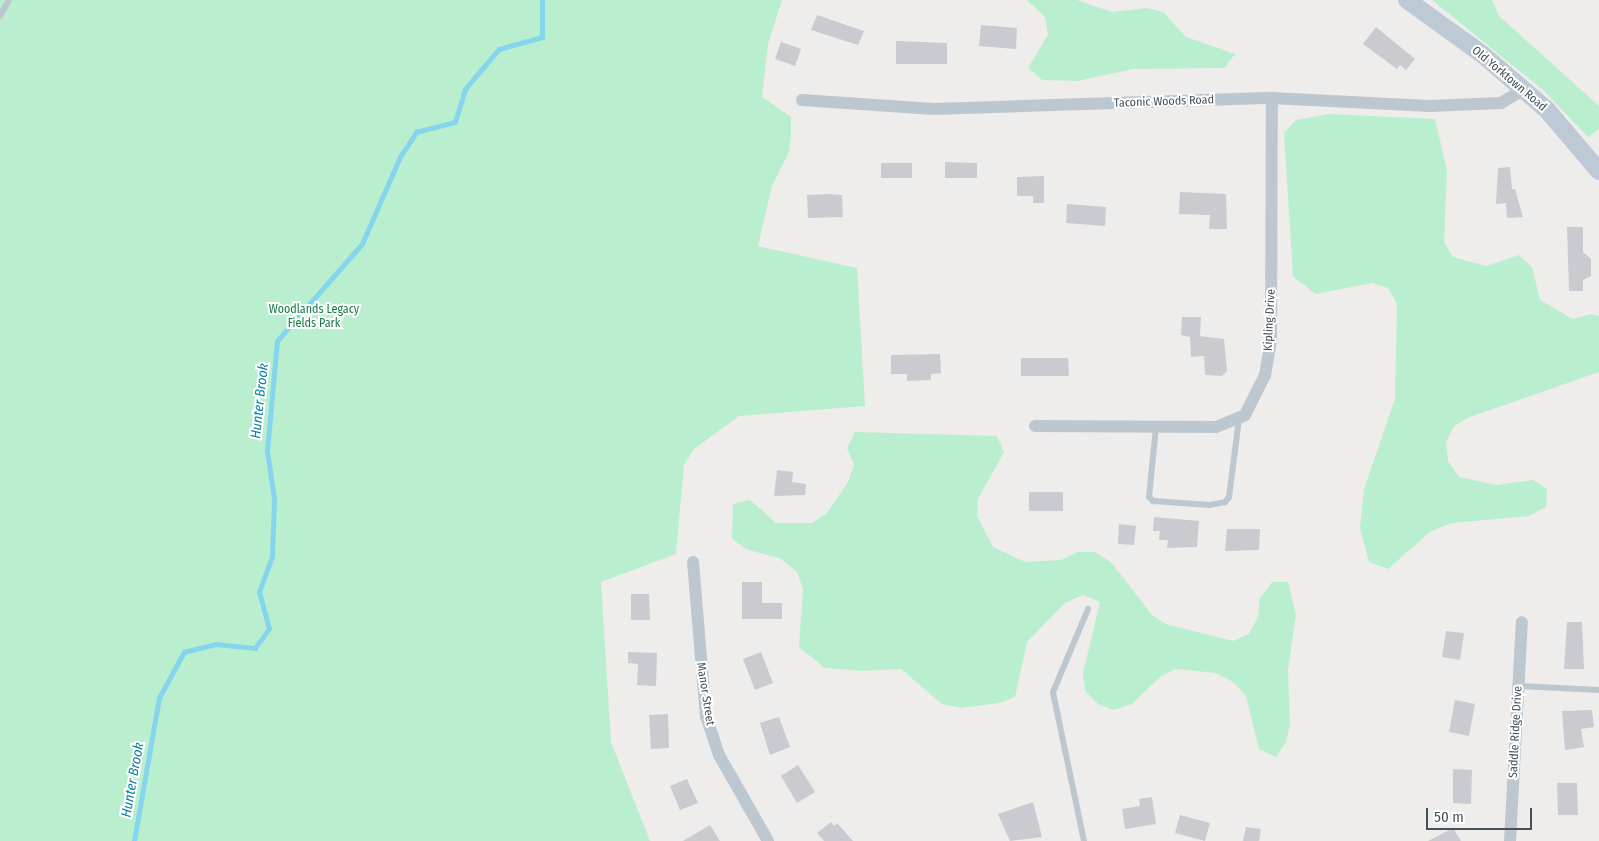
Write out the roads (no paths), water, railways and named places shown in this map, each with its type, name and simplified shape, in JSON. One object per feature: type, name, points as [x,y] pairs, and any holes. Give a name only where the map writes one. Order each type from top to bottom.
[{"type":"main road","name":"Old Yorktown Road","points":[[1407,0],[1482,54],[1523,90],[1568,132],[1599,171]]},
{"type":"street","name":"Taconic Woods Road","points":[[802,100],[934,108],[1272,98],[1430,106],[1500,103],[1523,90]]},
{"type":"street","name":"Kipling Drive","points":[[1239,419],[1262,383],[1271,340],[1272,98]]},
{"type":"street","points":[[1035,426],[1216,427],[1239,419]]},
{"type":"street","name":"Manor Street","points":[[693,562],[706,716],[719,755],[768,841]]},
{"type":"street","name":"Saddle Ridge Drive","points":[[1510,841],[1522,622]]},
{"type":"lane","points":[[0,16],[9,0]]},
{"type":"lane","points":[[1156,427],[1149,497],[1153,502],[1210,505],[1225,502],[1229,497],[1239,419]]},
{"type":"lane","points":[[1084,841],[1053,692],[1088,609]]},
{"type":"lane","points":[[1518,686],[1599,690]]},
{"type":"waterway","name":"Hunter Brook","points":[[134,841],[159,698],[184,652],[216,644],[255,648],[269,629],[259,592],[272,557],[274,499],[267,451],[277,341],[362,244],[400,157],[416,132],[455,122],[465,89],[499,49],[542,37],[542,0]]},
{"type":"park label","name":"Woodlands Legacy Fields Park","points":[[314,317]]}]
